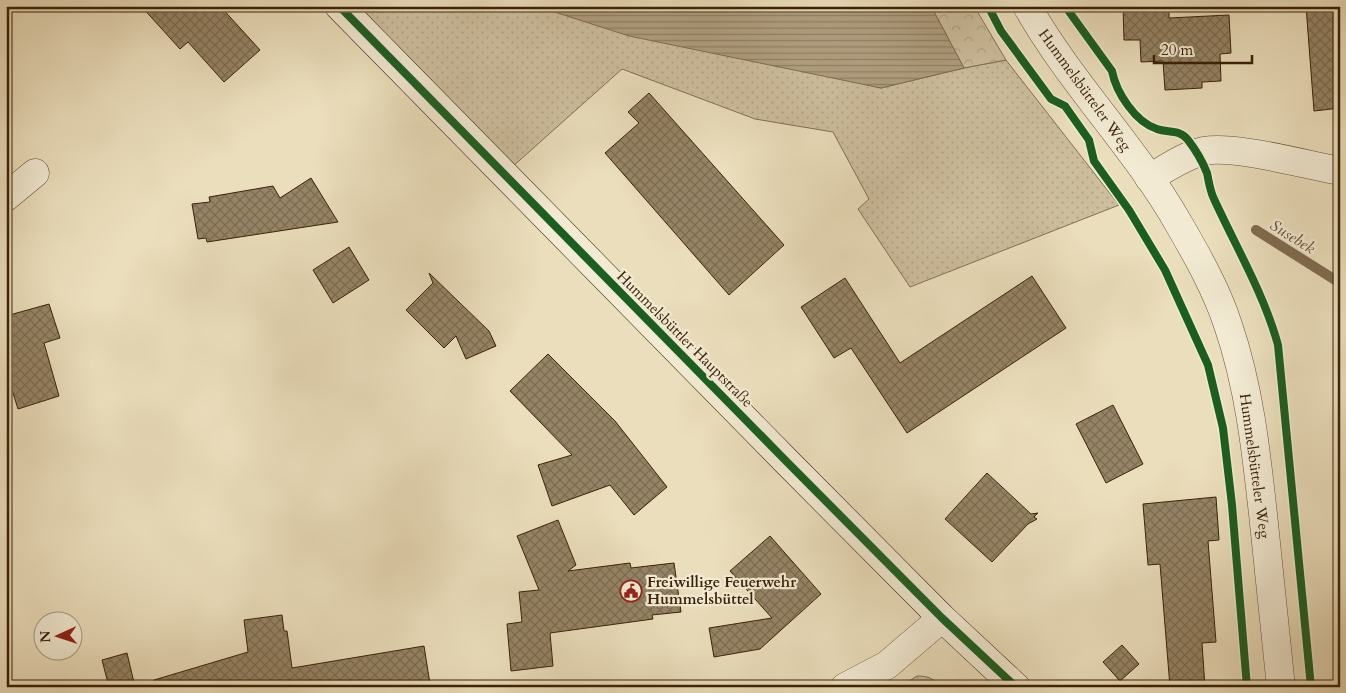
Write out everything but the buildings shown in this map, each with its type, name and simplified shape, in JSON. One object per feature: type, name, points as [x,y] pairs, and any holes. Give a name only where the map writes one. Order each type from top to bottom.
[{"type":"street","name":"Hummelsbüttler Hauptstraße","points":[[339,6],[478,146],[596,270],[942,618],[1016,687]]},
{"type":"street","name":"Hummelsbütteler Weg","points":[[1027,6],[1074,78],[1149,178],[1180,225],[1212,287],[1228,324],[1242,371],[1252,423],[1281,687]]},
{"type":"street","points":[[1149,178],[1196,154],[1218,150],[1256,155],[1340,171]]},
{"type":"street","points":[[6,197],[35,173]]},
{"type":"street","points":[[845,687],[887,665],[942,618]]},
{"type":"green space","points":[[351,6],[536,6],[881,88],[1006,60],[1119,205],[910,287],[858,209],[869,199],[833,132],[755,119],[622,69],[511,168]]},
{"type":"green space","points":[[931,6],[974,6],[1006,60],[964,68]]},
{"type":"green space","points":[[917,676],[930,678],[941,687],[900,687]]},
{"type":"shaded area","points":[[536,6],[931,6],[964,68],[881,88],[629,36]]},
{"type":"waterway","name":"Susebek","points":[[1256,230],[1340,283]]},
{"type":"cycle path","points":[[339,6],[942,618],[1016,687]]},
{"type":"cycle path","points":[[988,6],[1001,31],[1051,99],[1065,106],[1089,140],[1094,161],[1129,210],[1165,270],[1208,365],[1223,428],[1232,505],[1247,687]]},
{"type":"cycle path","points":[[1065,6],[1112,71],[1122,97],[1134,113],[1141,120],[1157,129],[1181,134],[1188,140],[1199,156],[1207,173],[1213,196],[1257,289],[1272,326],[1278,345],[1311,687]]},
{"type":"place","name":"Freiwillige Feuerwehr Hummelsbüttel","points":[[631,591]]}]
